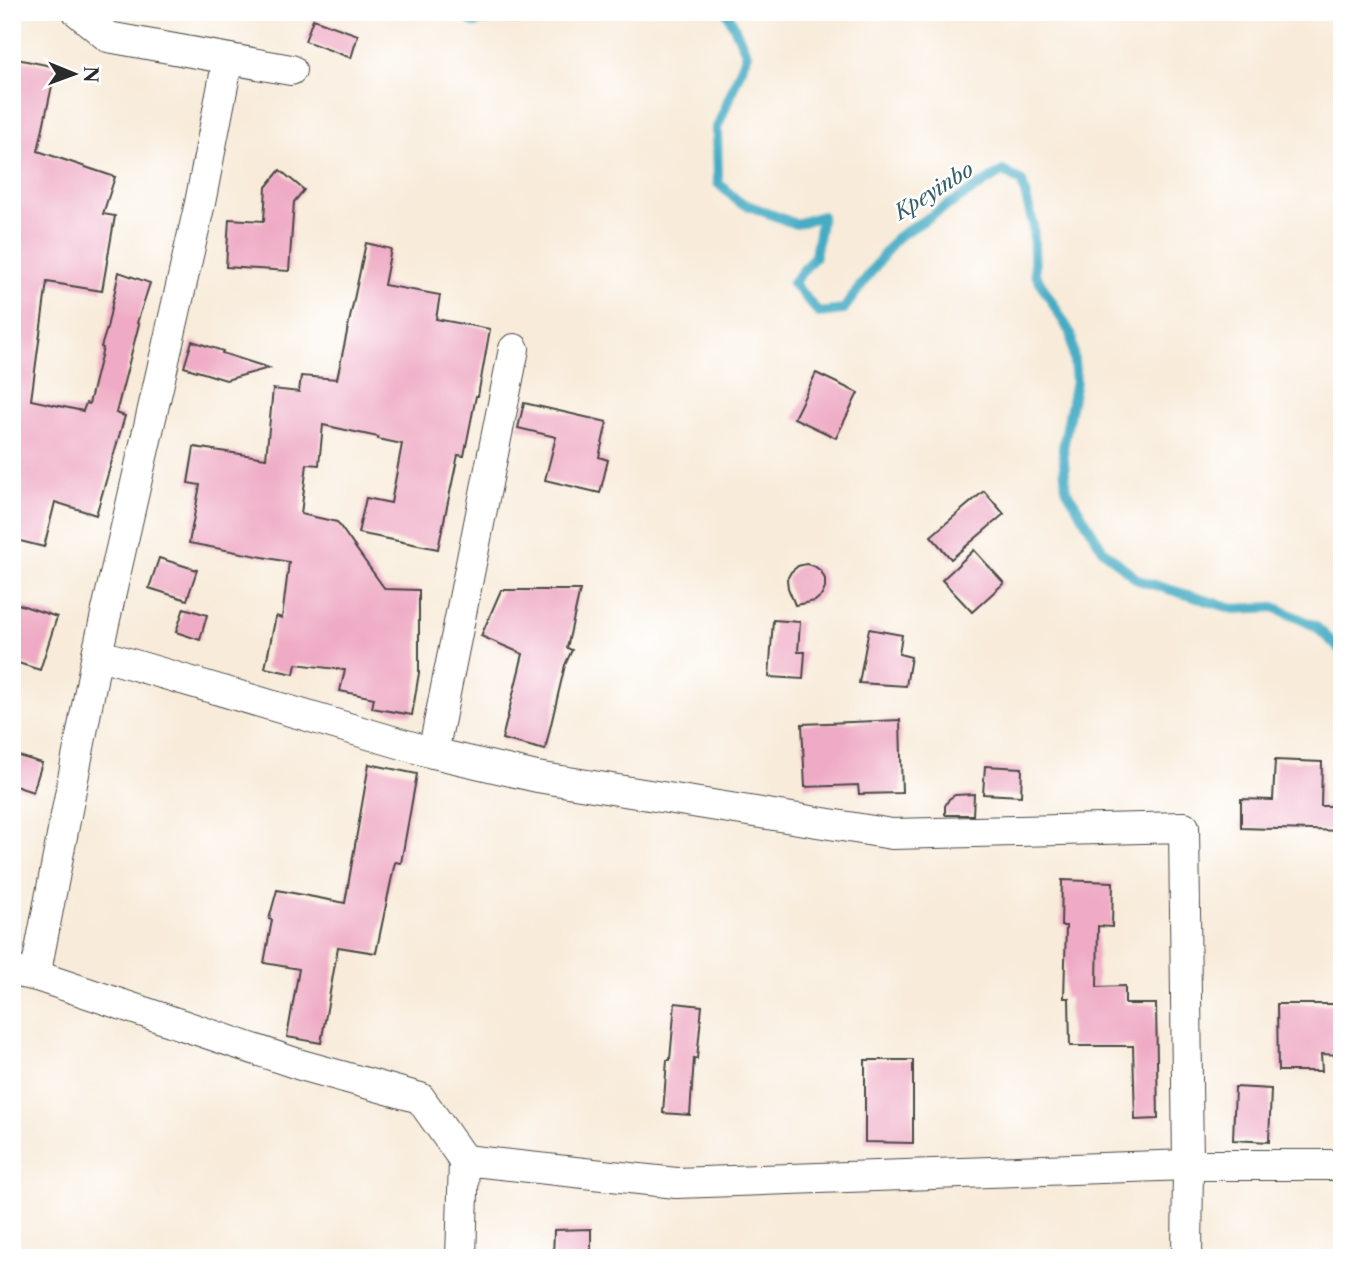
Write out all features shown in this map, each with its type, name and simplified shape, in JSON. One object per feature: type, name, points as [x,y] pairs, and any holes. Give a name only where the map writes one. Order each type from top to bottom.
[{"type":"street","points":[[78,12],[107,37],[291,70]]},
{"type":"street","points":[[24,973],[38,961],[97,654],[200,202],[228,59]]},
{"type":"street","points":[[433,753],[514,349]]},
{"type":"street","points":[[97,654],[433,753],[537,777],[891,834],[1184,827],[1187,1258]]},
{"type":"street","points":[[24,973],[301,1065],[419,1098],[464,1160],[461,1258]]},
{"type":"street","points":[[464,1160],[676,1183],[1188,1165],[1342,1165]]},
{"type":"building","points":[[313,19],[358,35],[351,58],[305,41]]},
{"type":"building","points":[[12,58],[56,67],[38,151],[115,177],[103,214],[115,216],[102,291],[47,282],[31,400],[83,411],[86,403],[89,404],[119,272],[150,283],[137,323],[139,324],[116,413],[125,416],[96,515],[55,502],[44,547],[12,539]]},
{"type":"building","points":[[280,170],[304,190],[294,202],[289,271],[226,267],[229,219],[264,221],[266,187]]},
{"type":"building","points":[[366,243],[391,249],[384,285],[440,295],[436,319],[490,329],[464,456],[458,455],[438,549],[358,533],[366,498],[391,503],[402,444],[323,425],[319,465],[307,464],[301,514],[337,522],[385,589],[419,590],[419,673],[412,715],[372,708],[374,698],[340,691],[345,670],[296,664],[294,674],[265,668],[276,616],[282,618],[289,562],[189,543],[200,485],[188,483],[194,447],[266,458],[273,389],[299,392],[301,376],[337,379]]},
{"type":"building","points":[[192,341],[269,368],[226,380],[184,367]]},
{"type":"building","points":[[816,373],[858,393],[836,438],[794,418]]},
{"type":"building","points":[[524,403],[607,422],[599,457],[608,460],[600,493],[545,480],[556,437],[518,428]]},
{"type":"building","points":[[984,491],[1004,514],[951,559],[931,536]]},
{"type":"building","points":[[974,550],[1004,583],[972,612],[942,580]]},
{"type":"building","points":[[159,558],[197,570],[187,600],[149,588]]},
{"type":"building","points":[[806,564],[821,571],[825,588],[815,601],[795,605],[787,579],[798,566]]},
{"type":"building","points":[[501,590],[580,590],[567,648],[572,650],[565,665],[545,750],[502,739],[523,654],[481,636]]},
{"type":"building","points":[[12,602],[57,617],[40,670],[12,661]]},
{"type":"building","points":[[184,608],[207,615],[200,640],[176,632]]},
{"type":"building","points":[[773,620],[800,622],[798,652],[805,652],[803,679],[769,677]]},
{"type":"building","points":[[869,629],[902,635],[899,654],[911,657],[906,686],[859,683]]},
{"type":"building","points":[[900,720],[902,793],[859,794],[858,785],[805,787],[802,724]]},
{"type":"building","points":[[12,754],[42,763],[33,792],[12,785]]},
{"type":"building","points":[[1275,760],[1322,762],[1321,806],[1342,806],[1342,831],[1241,828],[1241,799],[1273,800]]},
{"type":"building","points":[[369,764],[417,774],[401,863],[395,862],[376,953],[338,947],[321,1043],[287,1037],[299,969],[264,963],[272,920],[269,919],[277,890],[345,903]]},
{"type":"building","points":[[985,766],[1022,768],[1021,796],[983,794]]},
{"type":"building","points":[[974,794],[973,815],[945,814],[949,799],[955,795]]},
{"type":"building","points":[[1062,880],[1113,882],[1112,927],[1098,926],[1097,987],[1125,986],[1125,1004],[1156,1004],[1158,1119],[1135,1120],[1133,1046],[1070,1046],[1069,998],[1064,998],[1066,926],[1061,926]]},
{"type":"building","points":[[675,1003],[702,1006],[697,1059],[694,1058],[690,1115],[663,1113]]},
{"type":"building","points":[[1277,1004],[1342,1004],[1342,1055],[1321,1054],[1322,1071],[1278,1071]]},
{"type":"building","points":[[865,1060],[913,1060],[913,1143],[865,1142]]},
{"type":"building","points":[[1235,1087],[1271,1089],[1269,1142],[1233,1140]]},
{"type":"building","points":[[591,1229],[591,1258],[553,1258],[554,1230]]},
{"type":"waterway","name":"Kpeyinbo","points":[[458,12],[475,23],[493,12]]},
{"type":"waterway","name":"Kpeyinbo","points":[[727,12],[747,54],[717,128],[718,183],[739,202],[796,224],[822,216],[815,256],[793,283],[819,313],[843,310],[896,238],[1003,171],[1022,182],[1033,224],[1035,274],[1071,334],[1076,381],[1063,448],[1066,489],[1103,550],[1138,580],[1234,609],[1274,607],[1315,626],[1342,651]]}]
